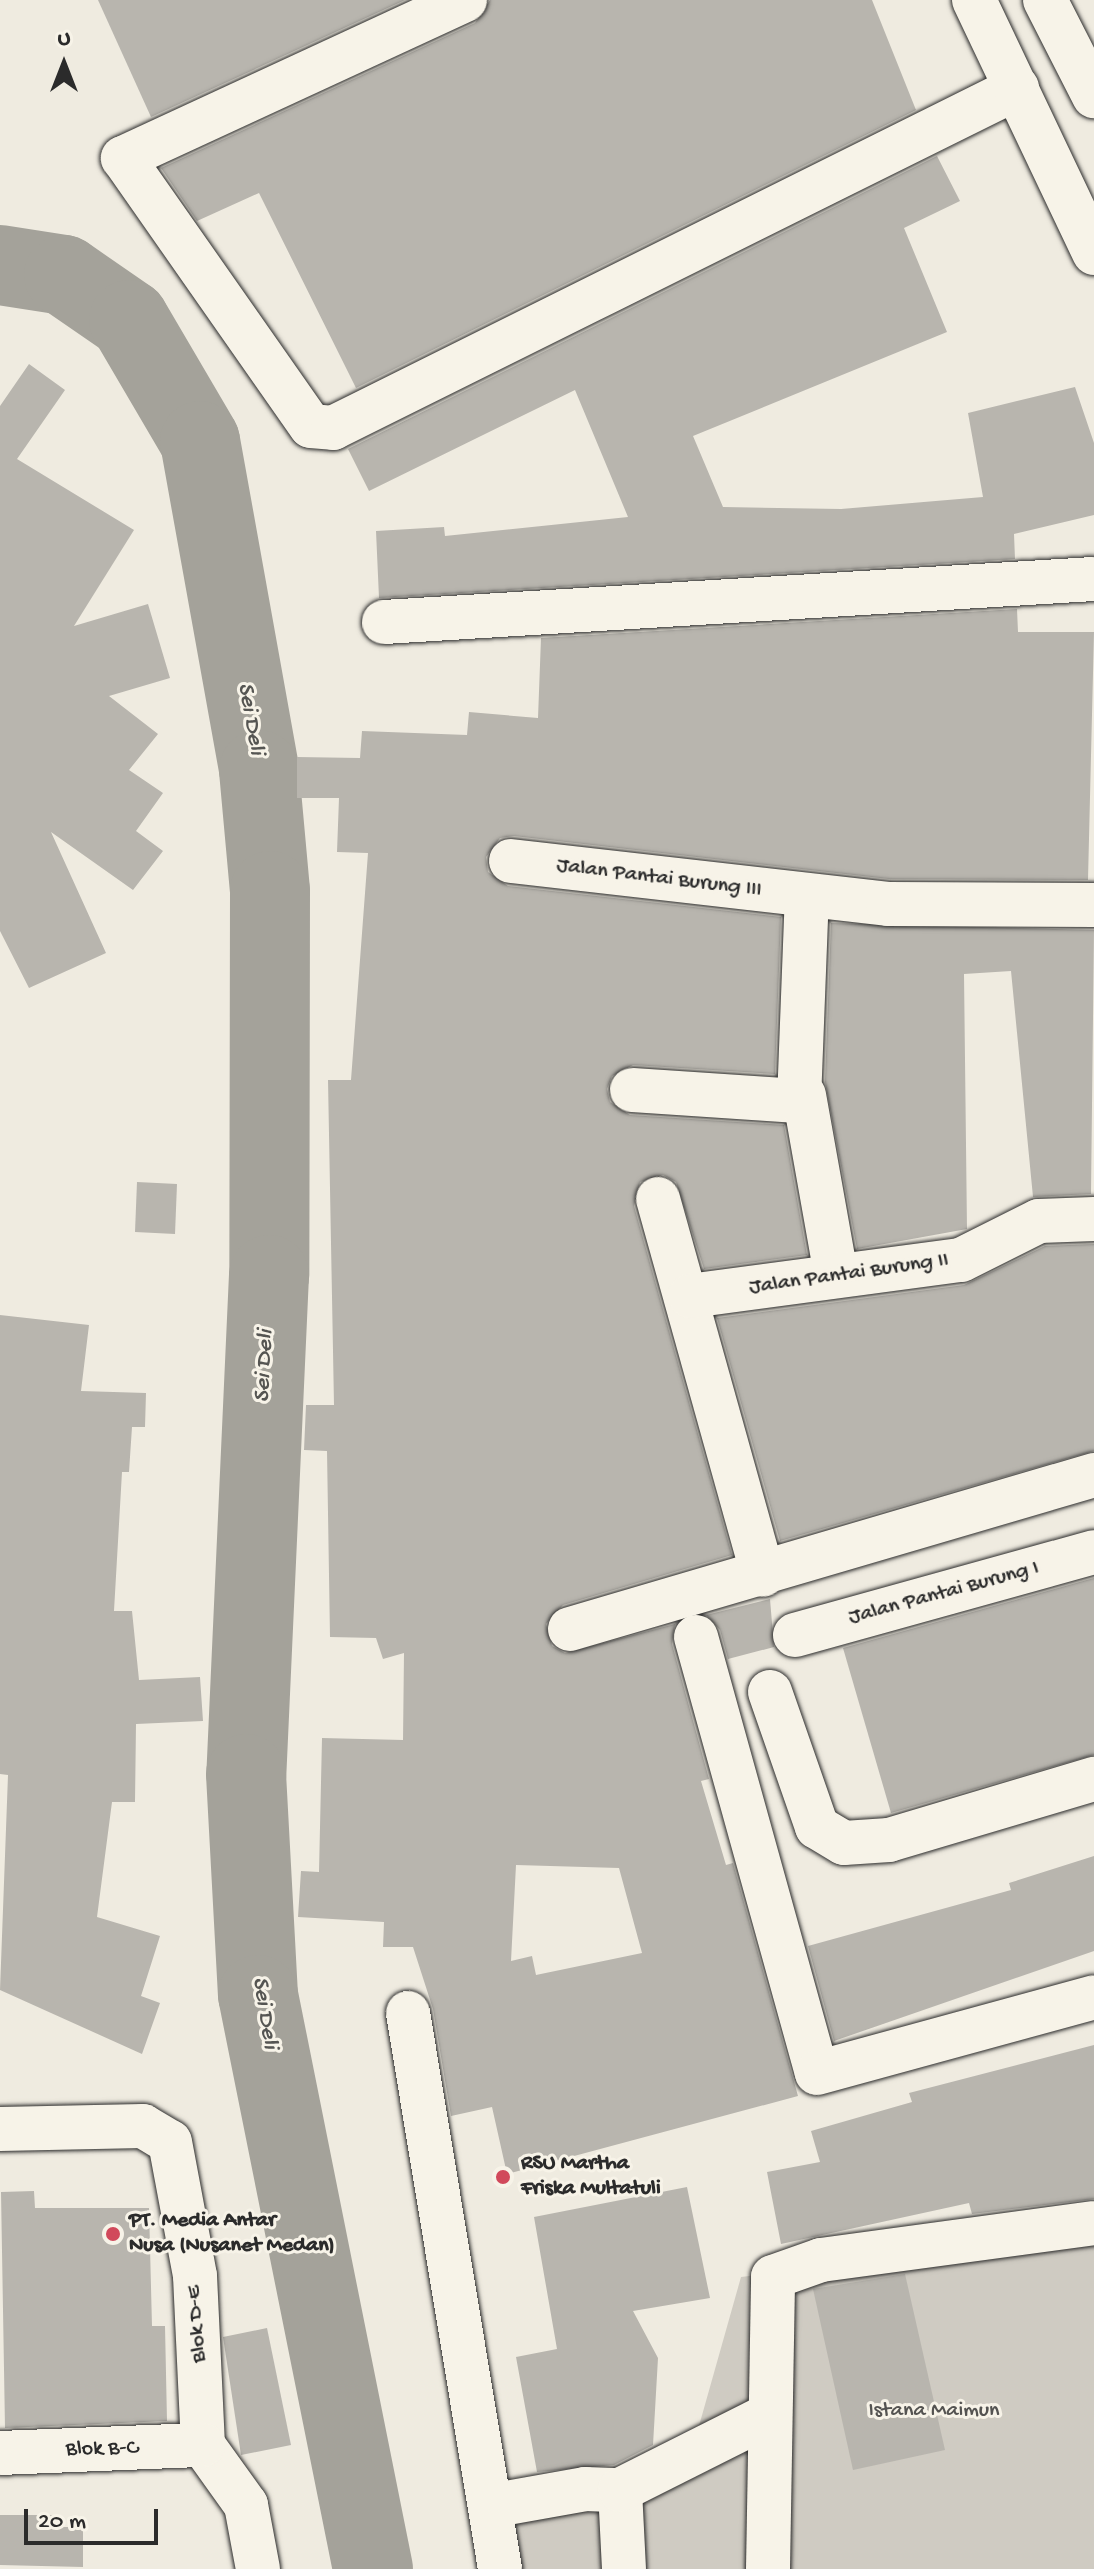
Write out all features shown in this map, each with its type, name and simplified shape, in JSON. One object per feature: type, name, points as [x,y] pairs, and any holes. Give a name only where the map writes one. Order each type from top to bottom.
[{"type":"street","points":[[465,0],[123,158],[311,426],[333,428],[1017,88]]},
{"type":"street","points":[[974,0],[1094,253]]},
{"type":"street","points":[[1045,0],[1094,96]]},
{"type":"street","points":[[384,622],[1094,579]]},
{"type":"street","name":"Jalan Pantai Burung III","points":[[511,861],[807,897],[1094,905]]},
{"type":"street","points":[[807,897],[804,1095],[836,1275]]},
{"type":"street","points":[[632,1090],[799,1101],[804,1095]]},
{"type":"street","points":[[658,1199],[690,1296],[692,1329],[763,1575]]},
{"type":"street","name":"Jalan Pantai Burung II","points":[[690,1296],[961,1260],[1039,1221],[1094,1219]]},
{"type":"street","points":[[570,1629],[763,1575],[1094,1475]]},
{"type":"street","name":"Jalan Pantai Burung I","points":[[795,1635],[1094,1552]]},
{"type":"street","points":[[696,1637],[817,2073],[1094,1997]]},
{"type":"street","points":[[770,1692],[813,1819],[828,1838],[844,1843],[889,1840],[1094,1779]]},
{"type":"street","points":[[408,2013],[500,2569]]},
{"type":"street","name":"Blok D-E","points":[[0,2129],[143,2126],[170,2142],[195,2276],[203,2445]]},
{"type":"street","points":[[768,2569],[765,2417],[773,2277],[821,2260],[1094,2223]]},
{"type":"street","points":[[490,2506],[585,2489],[620,2490],[765,2417]]},
{"type":"street","points":[[203,2445],[246,2505],[258,2569]]},
{"type":"street","name":"Blok B-C","points":[[0,2453],[203,2445]]},
{"type":"street","points":[[620,2490],[624,2569]]},
{"type":"green space","name":"Istana Maimun","points":[[1094,2235],[1094,2569],[514,2569],[506,2508],[686,2472],[741,2277]]},
{"type":"building","points":[[98,0],[405,0],[151,117]]},
{"type":"building","points":[[490,0],[872,0],[916,110],[356,388],[259,193],[197,221],[161,168],[475,23]]},
{"type":"building","points":[[937,156],[960,201],[904,228],[947,332],[693,436],[723,507],[841,509],[983,497],[968,413],[1075,387],[1094,443],[1094,515],[1014,534],[1015,559],[379,598],[376,531],[444,527],[445,536],[628,517],[575,390],[369,491],[348,449]]},
{"type":"building","points":[[29,364],[65,390],[17,459],[134,530],[74,626],[148,604],[170,678],[109,696],[158,734],[129,770],[163,793],[136,831],[163,851],[133,890],[51,832],[106,953],[29,988],[0,931],[0,406]]},
{"type":"building","points":[[1017,609],[1018,632],[1094,632],[1088,880],[889,879],[514,836],[500,838],[486,857],[488,872],[508,886],[781,917],[775,1074],[633,1065],[612,1076],[607,1089],[610,1102],[630,1115],[784,1125],[807,1255],[704,1269],[676,1182],[663,1175],[640,1182],[634,1206],[732,1555],[563,1605],[546,1624],[552,1646],[565,1653],[675,1624],[672,1644],[709,1779],[701,1781],[726,1865],[733,1863],[798,2096],[507,2174],[492,2107],[451,2116],[433,2009],[413,1947],[383,1947],[384,1922],[298,1917],[301,1871],[319,1872],[322,1738],[403,1740],[404,1653],[383,1659],[376,1638],[330,1637],[327,1451],[304,1450],[306,1405],[334,1405],[328,1080],[351,1080],[368,853],[337,852],[339,798],[297,798],[297,757],[360,758],[362,731],[467,735],[469,712],[538,718],[541,638]],"holes":[[[516,1865],[619,1868],[642,1953],[536,1975],[532,1956],[511,1961]]]},
{"type":"building","points":[[831,923],[1094,930],[1091,1194],[1033,1197],[1011,971],[964,974],[967,1229],[857,1249],[825,1082]]},
{"type":"building","points":[[137,1182],[177,1184],[175,1234],[135,1232]]},
{"type":"building","points":[[1094,1244],[1094,1451],[780,1541],[717,1318],[964,1285],[1045,1246]]},
{"type":"building","points":[[0,1315],[89,1325],[81,1391],[146,1393],[145,1427],[132,1427],[129,1472],[122,1472],[114,1611],[132,1611],[139,1680],[200,1677],[203,1721],[136,1724],[135,1802],[112,1802],[97,1917],[160,1936],[141,1996],[160,2003],[142,2054],[0,1990],[8,1775],[0,1774]]},
{"type":"building","points":[[1094,1578],[1094,1755],[891,1813],[843,1648]]},
{"type":"building","points":[[770,1599],[774,1647],[728,1659],[720,1630],[706,1615]]},
{"type":"building","points":[[1094,1856],[1094,1951],[834,2041],[808,1946],[1011,1890],[1009,1883]]},
{"type":"building","points":[[1094,2045],[1094,2199],[972,2214],[969,2203],[781,2244],[767,2172],[820,2162],[811,2131],[912,2102],[909,2093]]},
{"type":"building","points":[[687,2187],[710,2298],[633,2311],[658,2358],[653,2445],[614,2465],[537,2472],[516,2357],[557,2349],[534,2217]]},
{"type":"building","points":[[34,2191],[35,2208],[149,2208],[152,2326],[165,2326],[167,2421],[5,2428],[1,2192]]},
{"type":"building","points":[[905,2274],[945,2450],[853,2470],[813,2289]]},
{"type":"building","points":[[267,2328],[291,2445],[241,2455],[223,2337]]},
{"type":"building","points":[[0,2515],[58,2515],[58,2527],[83,2527],[83,2567],[0,2565]]},
{"type":"waterway","name":"Sei Deli","points":[[0,265],[64,275],[129,320],[200,441],[259,770],[270,891],[269,1275],[246,1774],[258,1995],[373,2569]]},
{"type":"place","name":"RSU Martha Friska Multatuli","points":[[503,2177]]},
{"type":"place","name":"PT. Media Antar Nusa (Nusanet Medan)","points":[[113,2234]]}]
